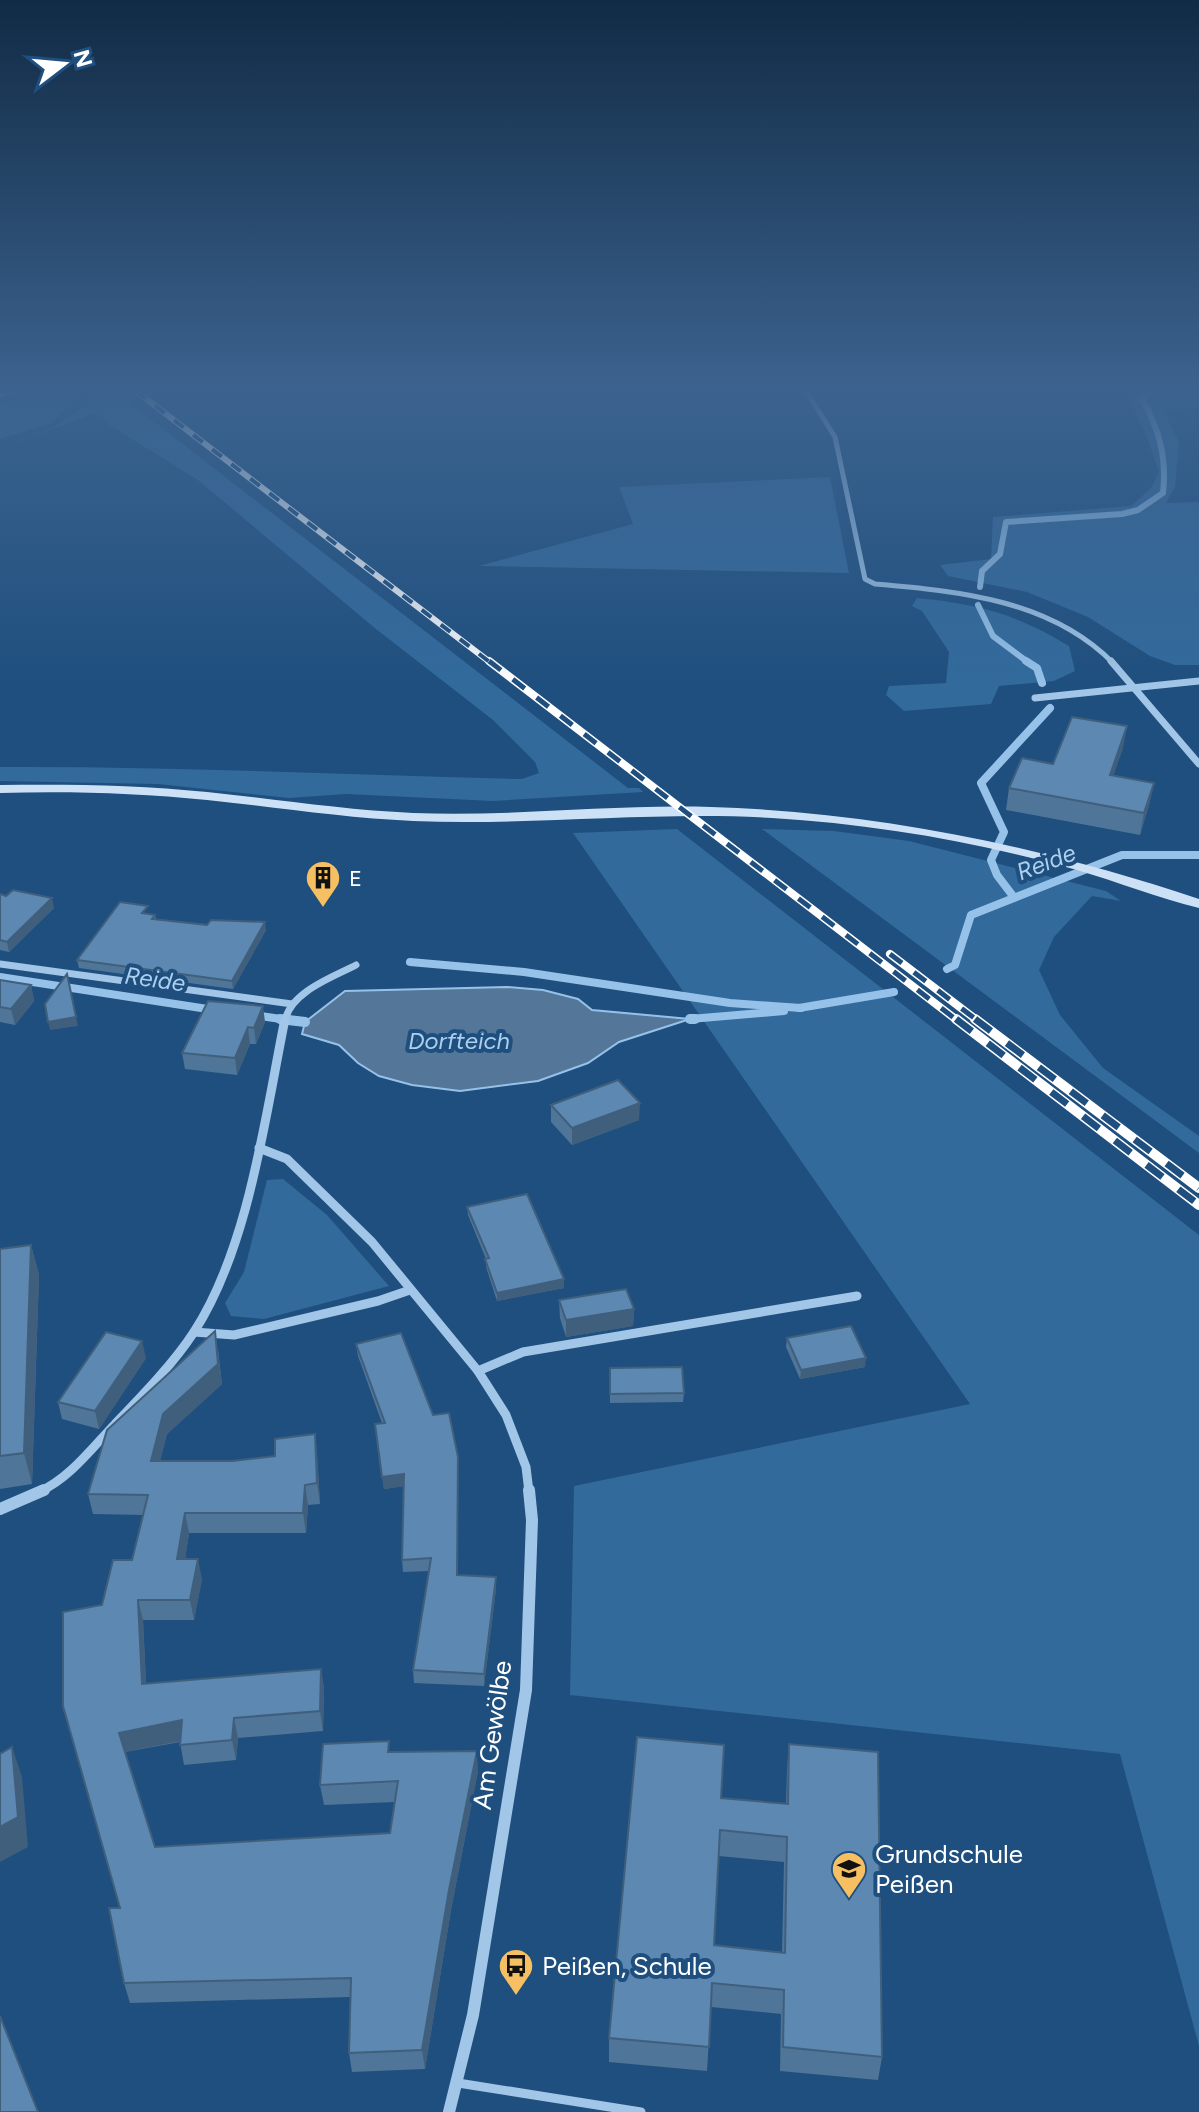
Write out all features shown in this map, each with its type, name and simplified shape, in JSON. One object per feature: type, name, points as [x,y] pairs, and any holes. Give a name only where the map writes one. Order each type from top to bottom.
[{"type":"main road","points":[[0,789],[143,791],[377,815],[446,818],[649,811],[744,812],[871,823],[988,843],[1118,876],[1199,904]]},
{"type":"street","points":[[846,490],[865,579],[875,584],[972,594],[1040,615],[1085,639],[1116,665],[1199,764]]},
{"type":"street","points":[[1035,698],[1199,681]]},
{"type":"street","points":[[0,964],[292,1004]]},
{"type":"street","points":[[0,1509],[57,1484],[126,1412],[194,1332],[230,1260],[259,1148],[286,1014],[305,993],[356,965]]},
{"type":"street","name":"Am Gewölbe","points":[[259,1148],[287,1159],[372,1242],[478,1371],[506,1415],[526,1467],[532,1520],[526,1690],[473,2015],[449,2112]]},
{"type":"street","points":[[194,1332],[234,1335],[378,1301],[410,1290]]},
{"type":"street","points":[[478,1371],[523,1352],[857,1296]]},
{"type":"lane","points":[[458,2083],[641,2112]]},
{"type":"shaded area","points":[[209,490],[242,490],[628,788],[639,788],[643,792],[493,801],[346,794],[289,798],[158,784],[0,781],[0,767],[196,769],[522,779],[539,773],[535,762],[493,720],[376,629]]},
{"type":"shaded area","points":[[620,490],[832,490],[849,573],[479,566],[633,524]]},
{"type":"shaded area","points":[[1149,490],[1174,490],[1166,503],[1199,502],[1199,665],[1175,665],[1150,656],[1088,617],[1027,592],[948,576],[940,565],[991,559],[993,517],[1131,506]]},
{"type":"shaded area","points":[[917,598],[978,607],[1032,626],[1069,646],[1075,671],[1054,681],[999,686],[991,704],[904,711],[886,695],[889,686],[946,683],[949,652],[922,611],[912,606]]},
{"type":"shaded area","points":[[677,829],[1199,1235],[1199,2046],[1120,1754],[570,1695],[574,1486],[970,1404],[573,833]]},
{"type":"shaded area","points":[[762,829],[834,831],[909,841],[1106,891],[1121,901],[1092,896],[1054,937],[1039,970],[1060,1015],[1103,1068],[1199,1136],[1199,1153]]},
{"type":"shaded area","points":[[283,1179],[327,1215],[389,1286],[264,1319],[231,1316],[225,1303],[244,1272],[267,1180]]},
{"type":"water","name":"Dorfteich","points":[[507,987],[543,990],[578,999],[592,1010],[690,1019],[619,1042],[588,1063],[538,1081],[460,1091],[412,1085],[379,1076],[358,1063],[339,1045],[302,1034],[305,1022],[345,991]]},
{"type":"building","points":[[1072,717],[1127,726],[1110,775],[1154,783],[1144,813],[1009,788],[1022,758],[1053,764]]},
{"type":"building","points":[[13,890],[52,898],[7,942],[0,940],[0,894],[6,896]]},
{"type":"building","points":[[120,902],[148,906],[142,913],[155,915],[152,919],[207,925],[211,920],[265,922],[232,981],[77,960]]},
{"type":"building","points":[[67,974],[76,1017],[48,1022],[45,1004]]},
{"type":"building","points":[[0,980],[31,985],[11,1009],[0,1007]]},
{"type":"building","points":[[208,1001],[263,1006],[254,1028],[248,1027],[235,1058],[182,1053]]},
{"type":"building","points":[[618,1080],[640,1103],[572,1128],[551,1105]]},
{"type":"building","points":[[527,1194],[564,1279],[497,1293],[485,1259],[489,1258],[467,1207]]},
{"type":"building","points":[[31,1245],[24,1453],[0,1456],[0,1249]]},
{"type":"building","points":[[626,1289],[634,1309],[566,1320],[559,1300]]},
{"type":"building","points":[[851,1326],[866,1358],[801,1370],[787,1338]]},
{"type":"building","points":[[215,1331],[218,1364],[163,1414],[151,1461],[232,1461],[275,1456],[275,1439],[315,1434],[317,1483],[305,1485],[303,1513],[185,1513],[177,1559],[198,1559],[190,1600],[138,1600],[142,1684],[321,1669],[320,1711],[234,1718],[232,1740],[180,1745],[182,1720],[119,1733],[155,1847],[390,1833],[398,1781],[320,1785],[323,1744],[389,1741],[388,1752],[477,1751],[422,2050],[349,2053],[351,1978],[124,1983],[109,1908],[120,1908],[63,1706],[63,1612],[102,1605],[113,1560],[132,1560],[148,1495],[88,1494],[107,1430]]},
{"type":"building","points":[[106,1332],[142,1341],[95,1411],[58,1402]]},
{"type":"building","points":[[401,1333],[433,1415],[449,1413],[458,1457],[457,1575],[496,1577],[484,1674],[413,1670],[431,1558],[402,1560],[404,1474],[382,1477],[375,1424],[385,1423],[356,1344]]},
{"type":"building","points":[[682,1367],[684,1393],[610,1394],[610,1368]]},
{"type":"building","points":[[637,1737],[724,1745],[721,1798],[788,1804],[789,1744],[878,1752],[882,2057],[783,2047],[784,1990],[712,1983],[709,2047],[609,2038]],"holes":[[[720,1830],[787,1837],[785,1953],[714,1945]]]},
{"type":"building","points":[[12,1747],[18,1817],[0,1827],[0,1754]]},
{"type":"building","points":[[0,2016],[38,2112],[0,2112]]},
{"type":"waterway","points":[[980,587],[982,571],[1000,554],[1006,522],[1122,514],[1138,510],[1163,493],[1163,490]]},
{"type":"waterway","points":[[978,605],[993,636],[1028,662]]},
{"type":"waterway","points":[[1028,662],[1037,668],[1042,683]]},
{"type":"waterway","points":[[1013,896],[997,875],[991,860],[1004,832],[981,783],[1050,708]]},
{"type":"waterway","name":"Reide","points":[[947,969],[955,965],[971,915],[1122,855],[1199,855]]},
{"type":"waterway","points":[[410,962],[524,972],[730,1003],[800,1008]]},
{"type":"waterway","name":"Reide","points":[[0,977],[214,1010]]},
{"type":"waterway","name":"Reide","points":[[800,1008],[894,992]]},
{"type":"waterway","name":"Reide","points":[[695,1019],[690,1019],[784,1011]]},
{"type":"waterway","name":"Reide","points":[[253,1015],[286,1020]]},
{"type":"waterway","name":"Reide","points":[[280,1019],[286,1020]]},
{"type":"waterway","name":"Reide","points":[[286,1020],[305,1022]]},
{"type":"waterway","name":"Reide","points":[[286,1020],[295,1021]]},
{"type":"railway","points":[[265,490],[491,663]]},
{"type":"railway","points":[[489,661],[958,1021]]},
{"type":"railway","points":[[890,954],[978,1021]]},
{"type":"railway","points":[[956,1019],[1199,1205]]},
{"type":"railway","points":[[975,1019],[1199,1188]]},
{"type":"place","name":"E","points":[[323,909]]},
{"type":"place","name":"Grundschule Peißen","points":[[849,1900]]},
{"type":"place","name":"Peißen, Schule","points":[[516,1997]]}]
